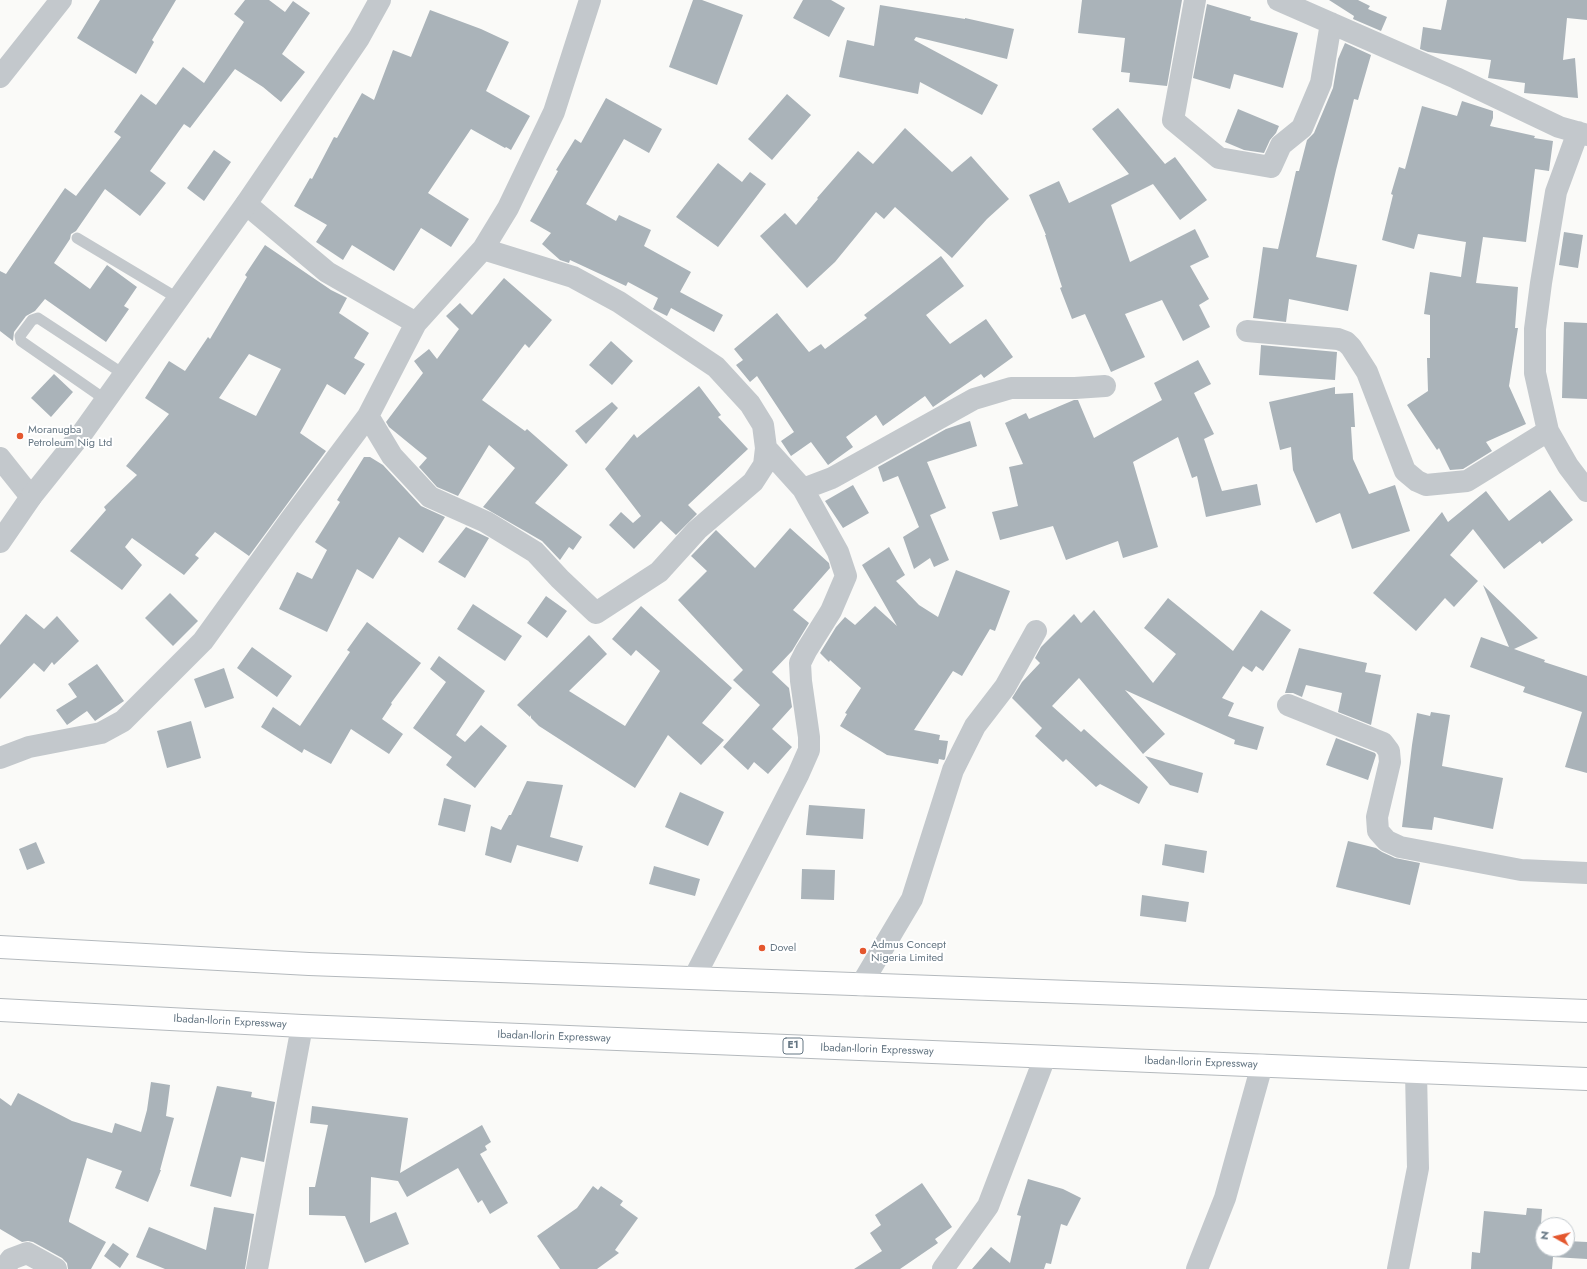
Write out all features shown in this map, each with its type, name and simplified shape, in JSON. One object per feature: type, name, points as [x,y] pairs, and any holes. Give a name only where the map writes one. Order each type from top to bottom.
[{"type":"highway","points":[[0,947],[309,964],[1587,1012]]},
{"type":"highway","name":"Ibadan-Ilorin Expressway","points":[[0,1010],[302,1026],[1587,1079]]},
{"type":"street","points":[[0,78],[61,0]]},
{"type":"street","points":[[0,542],[31,497],[83,432],[125,375],[246,204],[359,38],[380,0]]},
{"type":"street","points":[[0,758],[29,746],[101,733],[123,721],[203,641],[368,416],[416,323],[483,249],[508,208],[554,112],[590,0]]},
{"type":"street","points":[[1195,0],[1173,120],[1219,158],[1271,167],[1281,145],[1302,128],[1321,83],[1331,23]]},
{"type":"street","points":[[1278,0],[1456,78],[1559,127],[1583,134],[1556,192],[1535,329],[1535,373],[1548,431],[1568,466],[1587,491]]},
{"type":"street","points":[[246,204],[327,272],[416,323]]},
{"type":"street","points":[[368,416],[392,456],[430,497],[486,522],[535,552],[560,579],[596,613],[659,572],[697,530],[753,482],[764,466],[766,448],[763,425],[750,404],[716,368],[619,302],[573,277],[483,249]]},
{"type":"street","points":[[1247,330],[1338,339],[1346,342],[1367,372],[1405,470],[1417,481],[1426,485],[1467,481],[1548,431]]},
{"type":"street","points":[[803,489],[832,478],[974,399],[1011,388],[1075,388],[1105,386]]},
{"type":"street","points":[[694,978],[798,775],[809,750],[810,737],[801,681],[800,663],[806,650],[831,611],[846,576],[838,552],[803,489],[766,448]]},
{"type":"street","points":[[0,458],[31,497]]},
{"type":"street","points":[[861,985],[912,900],[953,770],[975,726],[1004,687],[1036,631]]},
{"type":"street","points":[[1288,705],[1383,743],[1389,751],[1390,762],[1377,817],[1378,831],[1387,841],[1400,847],[1521,870],[1587,873]]},
{"type":"street","points":[[256,1269],[302,1026]]},
{"type":"street","points":[[943,1269],[988,1206],[1045,1057]]},
{"type":"street","points":[[1198,1269],[1225,1198],[1262,1065]]},
{"type":"street","points":[[1398,1269],[1418,1168],[1416,1072]]},
{"type":"street","points":[[4,1269],[11,1260],[27,1253],[56,1269]]},
{"type":"lane","points":[[77,238],[179,298]]},
{"type":"lane","points":[[106,400],[21,341],[20,336],[32,320],[38,318],[125,375]]},
{"type":"building","points":[[100,0],[176,0],[152,40],[154,42],[136,74],[77,38]]},
{"type":"building","points":[[245,0],[269,0],[285,12],[293,1],[310,13],[282,54],[305,72],[281,102],[263,87],[235,69],[190,128],[184,124],[150,171],[166,183],[140,216],[105,189],[76,231],[71,234],[70,239],[54,263],[90,289],[107,265],[137,287],[124,306],[129,309],[106,342],[45,299],[35,311],[26,316],[14,332],[13,341],[0,331],[0,271],[6,274],[65,188],[76,196],[121,137],[114,132],[141,94],[156,105],[183,67],[204,83],[244,22],[234,14]]},
{"type":"building","points":[[693,0],[702,0],[743,15],[717,85],[669,67]]},
{"type":"building","points":[[803,0],[831,0],[845,8],[829,37],[793,18]]},
{"type":"building","points":[[1082,0],[1182,0],[1167,86],[1129,82],[1130,73],[1121,72],[1125,38],[1078,33]]},
{"type":"building","points":[[1329,0],[1358,0],[1370,6],[1368,9],[1387,17],[1381,31],[1353,19],[1354,16]]},
{"type":"building","points":[[1447,0],[1587,0],[1587,20],[1567,18],[1563,60],[1575,58],[1578,98],[1524,93],[1525,83],[1488,78],[1491,60],[1428,52],[1420,49],[1423,27],[1441,30]]},
{"type":"building","points":[[1207,4],[1251,17],[1250,20],[1298,33],[1283,88],[1234,74],[1230,89],[1193,78]]},
{"type":"building","points":[[880,5],[965,18],[1014,29],[1007,59],[916,37],[914,40],[998,85],[982,115],[920,82],[918,94],[839,77],[847,40],[874,46]]},
{"type":"building","points":[[430,10],[481,29],[509,42],[486,91],[530,116],[511,150],[471,129],[428,193],[469,219],[451,247],[421,228],[394,271],[352,245],[343,260],[316,242],[327,225],[294,206],[310,178],[312,179],[334,137],[337,138],[362,93],[374,100],[393,50],[411,57]]},
{"type":"building","points":[[1345,43],[1371,55],[1358,100],[1354,99],[1316,257],[1357,265],[1348,311],[1289,299],[1286,322],[1253,318],[1263,247],[1278,249],[1296,171],[1299,171],[1307,140],[1314,133],[1333,88],[1338,59]]},
{"type":"building","points":[[787,94],[811,115],[772,160],[748,139]]},
{"type":"building","points":[[606,98],[662,129],[649,153],[624,139],[586,204],[616,221],[619,215],[651,230],[644,246],[691,272],[680,292],[723,315],[714,332],[671,308],[667,316],[653,309],[658,298],[628,282],[626,286],[570,260],[569,263],[560,260],[542,244],[551,233],[530,221],[558,171],[556,170],[575,139],[581,143]]},
{"type":"building","points":[[1462,101],[1493,111],[1493,118],[1490,126],[1535,136],[1534,138],[1553,141],[1549,171],[1535,169],[1526,242],[1483,237],[1476,283],[1518,287],[1515,328],[1518,328],[1509,386],[1526,424],[1486,442],[1492,451],[1463,469],[1450,470],[1439,448],[1437,450],[1407,405],[1428,391],[1427,358],[1430,358],[1430,315],[1424,314],[1430,272],[1461,277],[1466,242],[1418,234],[1414,249],[1382,240],[1393,195],[1391,194],[1399,167],[1405,169],[1422,106],[1457,116]]},
{"type":"building","points":[[1118,108],[1165,164],[1175,157],[1207,200],[1180,220],[1153,184],[1111,205],[1130,262],[1195,229],[1209,257],[1190,266],[1209,299],[1199,305],[1210,327],[1183,341],[1162,300],[1125,314],[1145,357],[1111,372],[1085,314],[1072,319],[1060,288],[1062,287],[1046,235],[1029,195],[1059,181],[1069,203],[1129,174],[1092,129]]},
{"type":"building","points":[[1238,109],[1279,126],[1264,153],[1244,150],[1225,142]]},
{"type":"building","points":[[905,128],[952,172],[971,156],[1009,199],[987,219],[952,258],[895,207],[884,219],[876,212],[835,262],[807,288],[760,236],[785,213],[796,225],[818,199],[817,198],[858,151],[873,164]]},
{"type":"building","points":[[214,150],[231,162],[204,201],[187,188]]},
{"type":"building","points":[[718,163],[742,182],[750,172],[766,184],[718,247],[676,217]]},
{"type":"building","points":[[1564,232],[1583,235],[1578,268],[1559,265]]},
{"type":"building","points":[[265,245],[331,290],[347,298],[339,313],[369,333],[354,358],[365,364],[345,395],[327,384],[300,433],[326,451],[249,556],[215,532],[195,555],[199,558],[184,575],[132,538],[125,547],[142,565],[122,590],[70,551],[106,510],[104,507],[137,475],[126,466],[169,414],[145,398],[169,361],[185,371],[208,337],[210,339],[247,277],[245,275]],"holes":[[[249,354],[281,369],[256,416],[219,398]]]},
{"type":"building","points":[[941,256],[964,286],[926,315],[950,344],[986,319],[1013,357],[984,378],[981,374],[933,407],[925,396],[883,426],[876,415],[846,437],[853,447],[828,465],[811,442],[791,456],[781,441],[794,432],[757,376],[750,382],[736,365],[743,360],[734,349],[777,313],[809,352],[821,344],[825,349],[867,318],[864,315]]},
{"type":"building","points":[[504,278],[552,320],[529,348],[525,344],[482,400],[525,431],[527,429],[568,465],[535,503],[582,537],[573,550],[569,547],[560,560],[542,541],[483,507],[515,468],[489,445],[458,496],[437,487],[419,467],[427,458],[389,427],[386,422],[423,373],[414,361],[429,349],[437,359],[459,329],[446,316],[460,303],[472,315]]},
{"type":"building","points":[[1564,322],[1587,323],[1587,399],[1562,398]]},
{"type":"building","points":[[611,341],[633,361],[612,385],[589,365]]},
{"type":"building","points":[[1261,345],[1337,352],[1335,380],[1259,375]]},
{"type":"building","points":[[1198,360],[1211,384],[1194,393],[1214,434],[1204,439],[1222,491],[1257,484],[1261,505],[1206,517],[1197,476],[1192,478],[1178,437],[1133,462],[1158,547],[1123,558],[1118,541],[1066,560],[1053,526],[1000,540],[992,512],[1018,506],[1009,467],[1023,464],[1005,423],[1026,413],[1029,419],[1074,400],[1078,400],[1094,438],[1162,400],[1154,383]]},
{"type":"building","points":[[54,374],[73,392],[51,417],[31,398]]},
{"type":"building","points":[[699,386],[721,415],[718,417],[748,449],[688,505],[697,514],[676,535],[661,521],[634,549],[609,525],[621,512],[633,523],[641,516],[605,469],[634,434],[637,438]]},
{"type":"building","points":[[1335,387],[1335,394],[1353,393],[1355,427],[1351,427],[1353,459],[1369,494],[1395,485],[1410,531],[1352,549],[1340,513],[1316,523],[1293,470],[1291,447],[1280,450],[1269,402]]},
{"type":"building","points":[[612,402],[618,408],[586,444],[575,431]]},
{"type":"building","points":[[970,421],[977,446],[927,462],[946,508],[930,515],[949,560],[934,567],[930,558],[914,569],[903,537],[919,527],[898,476],[883,482],[878,467],[946,429]]},
{"type":"building","points":[[364,457],[370,457],[383,465],[421,506],[445,517],[423,553],[399,537],[373,579],[357,569],[327,632],[279,609],[297,572],[312,579],[327,550],[315,542],[340,502],[337,500]]},
{"type":"building","points":[[853,485],[869,513],[843,528],[825,501]]},
{"type":"building","points":[[1550,490],[1573,520],[1542,544],[1540,541],[1504,569],[1473,529],[1450,555],[1478,581],[1454,607],[1445,598],[1416,631],[1373,593],[1442,512],[1448,522],[1486,491],[1509,521]]},
{"type":"building","points":[[466,527],[489,538],[465,578],[438,562]]},
{"type":"building","points":[[790,528],[829,563],[830,568],[793,610],[809,623],[792,651],[772,672],[789,688],[792,707],[772,729],[792,747],[768,774],[754,762],[748,770],[723,747],[760,705],[733,680],[743,670],[678,600],[707,571],[691,556],[716,530],[755,568]]},
{"type":"building","points":[[889,547],[905,575],[896,581],[919,605],[938,617],[956,570],[1010,591],[995,631],[990,629],[962,676],[953,671],[914,730],[940,735],[939,740],[948,741],[945,759],[939,759],[938,764],[887,755],[840,726],[847,714],[845,713],[861,688],[820,653],[836,627],[845,617],[855,625],[875,606],[897,626],[862,565]]},
{"type":"building","points":[[1483,585],[1538,638],[1514,649],[1545,660],[1544,662],[1587,676],[1587,773],[1565,767],[1582,712],[1523,692],[1525,687],[1470,667],[1481,637],[1509,647]]},
{"type":"building","points":[[170,593],[198,621],[173,646],[145,618]]},
{"type":"building","points":[[546,596],[567,611],[547,638],[527,623]]},
{"type":"building","points":[[1168,598],[1233,651],[1261,610],[1291,630],[1263,671],[1256,666],[1252,672],[1243,666],[1222,698],[1234,703],[1228,716],[1264,727],[1257,750],[1234,744],[1235,740],[1125,690],[1165,734],[1143,754],[1079,678],[1052,706],[1081,732],[1084,729],[1148,787],[1139,804],[1100,784],[1096,787],[1066,759],[1063,762],[1035,736],[1042,728],[1012,698],[1022,682],[1040,663],[1035,658],[1041,647],[1074,614],[1081,623],[1094,610],[1153,683],[1176,654],[1144,628]]},
{"type":"building","points":[[473,604],[522,636],[505,661],[457,629]]},
{"type":"building","points":[[641,606],[732,688],[702,723],[724,740],[701,765],[668,735],[635,788],[539,726],[531,718],[531,715],[530,717],[517,705],[589,635],[607,654],[569,691],[625,726],[660,671],[636,650],[631,656],[612,639]]},
{"type":"building","points":[[26,614],[44,629],[57,616],[79,641],[54,665],[52,662],[44,672],[34,663],[0,699],[0,645]]},
{"type":"building","points":[[367,622],[421,663],[391,703],[392,704],[382,719],[403,734],[389,754],[351,729],[331,764],[304,749],[302,753],[261,727],[273,707],[300,726],[350,652],[347,650]]},
{"type":"building","points":[[252,647],[292,676],[277,697],[237,668]]},
{"type":"building","points":[[1299,648],[1367,663],[1365,672],[1381,675],[1371,725],[1338,712],[1342,693],[1306,685],[1302,697],[1293,693],[1285,693]]},
{"type":"building","points":[[439,656],[485,691],[456,735],[465,742],[481,725],[507,746],[475,788],[446,765],[452,757],[413,728],[446,682],[430,669]]},
{"type":"building","points":[[97,664],[124,701],[95,721],[87,711],[67,725],[56,710],[77,697],[68,684]]},
{"type":"building","points":[[224,668],[234,698],[205,708],[194,679]]},
{"type":"building","points":[[1431,712],[1450,715],[1442,766],[1503,778],[1493,829],[1434,817],[1432,830],[1402,827],[1417,713],[1430,716]]},
{"type":"building","points":[[191,721],[201,758],[167,768],[157,731]]},
{"type":"building","points":[[1336,738],[1375,753],[1376,755],[1368,780],[1326,765]]},
{"type":"building","points":[[1145,756],[1203,773],[1198,793],[1170,785]]},
{"type":"building","points":[[527,781],[563,785],[550,837],[583,846],[578,862],[517,845],[511,863],[485,855],[491,826],[501,830],[509,815],[511,815]]},
{"type":"building","points":[[680,792],[724,812],[708,846],[665,827]]},
{"type":"building","points":[[444,798],[471,805],[465,832],[438,825]]},
{"type":"building","points":[[809,805],[865,809],[863,839],[806,835]]},
{"type":"building","points":[[1348,841],[1376,848],[1395,858],[1420,863],[1410,905],[1336,887]]},
{"type":"building","points":[[36,842],[45,863],[27,870],[19,849]]},
{"type":"building","points":[[1165,844],[1207,851],[1204,873],[1162,865]]},
{"type":"building","points":[[654,866],[700,879],[695,896],[649,884]]},
{"type":"building","points":[[802,869],[835,870],[834,900],[801,899]]},
{"type":"building","points":[[1142,895],[1189,902],[1186,922],[1140,916]]},
{"type":"building","points":[[151,1082],[170,1085],[166,1116],[174,1118],[161,1170],[148,1202],[115,1188],[122,1171],[87,1158],[69,1222],[106,1242],[91,1269],[68,1269],[67,1263],[62,1258],[33,1242],[22,1242],[0,1229],[0,1098],[11,1106],[18,1093],[72,1121],[112,1133],[115,1123],[141,1132],[147,1110]]},
{"type":"building","points":[[217,1086],[252,1092],[251,1097],[275,1102],[264,1162],[241,1157],[231,1197],[190,1186]]},
{"type":"building","points":[[312,1106],[408,1118],[400,1173],[482,1125],[491,1142],[485,1146],[487,1150],[480,1154],[508,1203],[490,1214],[482,1200],[478,1203],[458,1168],[407,1197],[398,1181],[371,1177],[370,1223],[396,1212],[409,1244],[365,1263],[345,1216],[309,1215],[309,1187],[315,1187],[328,1125],[310,1123]]},
{"type":"building","points":[[1028,1179],[1063,1189],[1081,1198],[1067,1226],[1061,1224],[1051,1264],[1046,1263],[1044,1269],[972,1269],[991,1247],[1010,1263],[1021,1216],[1017,1215]]},
{"type":"building","points":[[922,1183],[952,1227],[935,1239],[938,1243],[900,1269],[854,1269],[882,1251],[870,1233],[881,1225],[875,1215]]},
{"type":"building","points":[[593,1186],[598,1190],[601,1186],[623,1201],[620,1205],[638,1218],[615,1250],[619,1253],[597,1269],[560,1269],[537,1236],[577,1208]]},
{"type":"building","points":[[214,1207],[254,1214],[245,1269],[165,1269],[136,1257],[149,1227],[206,1250]]},
{"type":"building","points":[[1527,1208],[1542,1209],[1541,1217],[1535,1217],[1535,1257],[1553,1257],[1552,1269],[1471,1269],[1472,1252],[1480,1253],[1484,1211],[1526,1215]]},
{"type":"building","points":[[1575,1241],[1587,1242],[1587,1259],[1553,1257],[1575,1257]]},
{"type":"building","points":[[113,1243],[129,1254],[120,1268],[104,1256]]},
{"type":"place","name":"Moranugba Petroleum Nig Ltd","points":[[20,436]]},
{"type":"place","name":"Dovel","points":[[762,948]]},
{"type":"place","name":"Admus Concept Nigeria Limited","points":[[863,951]]}]
